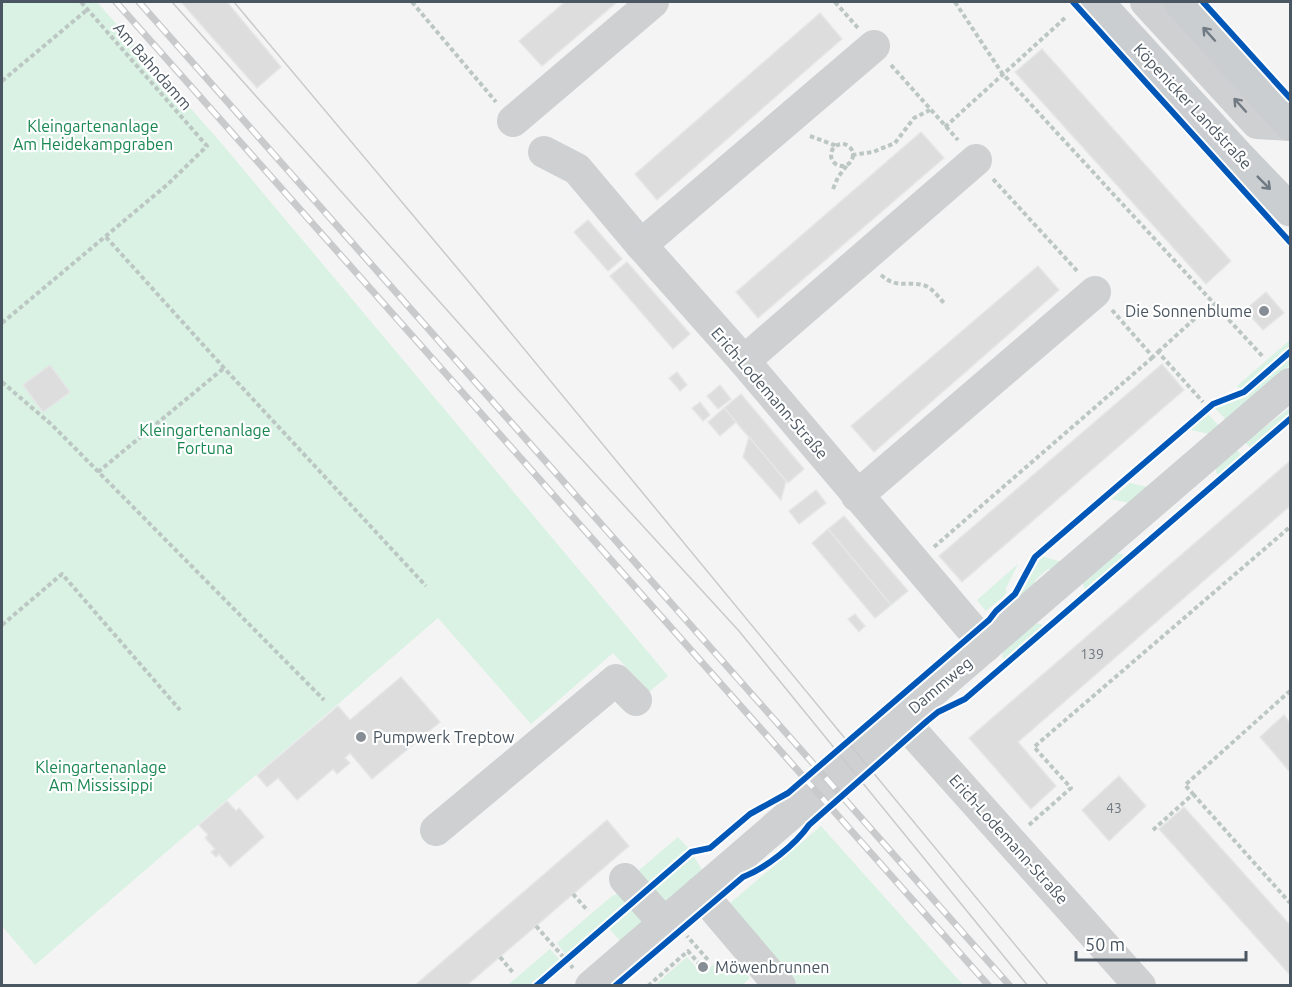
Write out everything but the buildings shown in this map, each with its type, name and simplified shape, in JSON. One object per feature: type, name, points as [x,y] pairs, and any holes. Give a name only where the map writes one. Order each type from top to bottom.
[{"type":"main road","name":"Köpenicker Landstraße","points":[[1097,2],[1290,210]]},
{"type":"main road","points":[[1180,2],[1290,125]]},
{"type":"street","points":[[513,121],[653,2]]},
{"type":"street","points":[[1146,2],[1257,123],[1290,125]]},
{"type":"street","points":[[641,245],[874,46]]},
{"type":"street","name":"Erich-Lodemann-Straße","points":[[544,152],[577,169],[986,646]]},
{"type":"street","points":[[744,361],[976,160]]},
{"type":"street","points":[[857,496],[1095,292]]},
{"type":"street","name":"Dammweg","points":[[583,979],[675,930],[700,892],[1290,384]]},
{"type":"street","points":[[435,830],[616,680],[636,700]]},
{"type":"street","name":"Erich-Lodemann-Straße","points":[[901,718],[1140,986]]},
{"type":"street","points":[[625,879],[675,930]]},
{"type":"street","points":[[700,892],[780,986]]},
{"type":"path","points":[[412,2],[513,121]]},
{"type":"path","points":[[835,2],[976,160]]},
{"type":"path","points":[[955,2],[1002,73],[1264,357]]},
{"type":"path","points":[[2,81],[88,9]]},
{"type":"path","points":[[945,127],[1065,18]]},
{"type":"path","points":[[852,154],[873,152],[895,143],[914,118],[930,110]]},
{"type":"path","points":[[833,189],[838,177],[849,162],[852,154],[850,148],[844,145],[837,146],[832,151],[831,157],[834,163],[844,166],[849,162]]},
{"type":"path","points":[[2,323],[106,237],[426,586]]},
{"type":"path","points":[[865,256],[883,277],[892,283],[922,285],[931,289],[945,304]]},
{"type":"path","points":[[1158,352],[1213,302]]},
{"type":"path","points":[[915,563],[1153,357]]},
{"type":"path","points":[[98,472],[224,368]]},
{"type":"path","points":[[2,382],[52,425],[324,700]]},
{"type":"path","points":[[1010,841],[1071,788],[1034,747],[1290,527]]},
{"type":"path","points":[[2,625],[62,574],[180,710]]},
{"type":"path","points":[[1290,691],[1185,785],[1290,903]]},
{"type":"path","points":[[1153,830],[1193,794]]},
{"type":"path","points":[[573,894],[588,910]]},
{"type":"path","points":[[536,926],[583,979]]},
{"type":"path","points":[[648,986],[688,951],[701,966],[708,960],[675,930]]},
{"type":"path","points":[[558,966],[574,953]]},
{"type":"path","points":[[500,957],[514,974]]},
{"type":"path","points":[[663,966],[666,970]]},
{"type":"green space","name":"Kleingartenanlage Fortuna","points":[[2,2],[97,2],[222,144],[668,676],[649,692],[613,653],[531,724],[438,618],[35,965],[2,926]]},
{"type":"green space","points":[[1290,340],[1290,349],[1241,391],[1237,386]]},
{"type":"green space","points":[[1290,356],[1290,365],[1228,422],[1214,407],[1246,396]]},
{"type":"green space","points":[[1290,408],[1290,415],[1251,449],[1245,442]]},
{"type":"green space","points":[[1207,413],[1221,428],[1214,435],[1191,430],[1190,427]]},
{"type":"green space","points":[[1236,449],[1242,456],[1219,476],[1216,473],[1216,465]]},
{"type":"green space","points":[[1130,483],[1152,488],[1133,504],[1111,499]]},
{"type":"green space","points":[[1114,553],[1125,557],[1085,591],[1082,580]]},
{"type":"green space","points":[[1041,556],[1065,563],[1058,569],[1048,569],[1035,580],[1034,589],[1001,618],[996,613],[1018,595],[1036,560]]},
{"type":"green space","points":[[1018,564],[1004,596],[986,611],[977,600]]},
{"type":"green space","points":[[1031,623],[1043,626],[1005,660],[1002,657],[1004,647]]},
{"type":"green space","points":[[821,826],[963,985],[797,985],[729,904]]},
{"type":"green space","points":[[678,837],[689,849],[641,890],[630,878]]},
{"type":"green space","points":[[692,855],[704,873],[662,909],[645,895]]},
{"type":"green space","points":[[620,893],[633,897],[566,955],[557,943],[612,896]]},
{"type":"green space","points":[[637,902],[649,914],[622,943],[608,927]]},
{"type":"green space","points":[[550,949],[560,960],[531,985],[508,985]]},
{"type":"green space","points":[[687,957],[702,974],[715,963],[726,976],[739,965],[750,978],[742,985],[655,985]]},
{"type":"tram line","points":[[172,2],[522,394],[739,631],[1028,986]]},
{"type":"tram line","points":[[234,2],[469,282],[1049,986]]},
{"type":"railway","points":[[116,2],[989,986]]},
{"type":"railway","points":[[139,2],[1010,986]]},
{"type":"cycle path","points":[[1073,2],[1290,242]]},
{"type":"cycle path","points":[[1203,2],[1290,98]]},
{"type":"cycle path","points":[[536,986],[691,852],[710,848],[750,814],[788,793],[989,620],[1015,594],[1035,557],[1213,404],[1244,392],[1290,352]]},
{"type":"cycle path","points":[[615,986],[743,877],[761,868],[788,848],[809,825],[927,721],[938,712],[965,699],[1290,419]]},
{"type":"place","name":"Die Sonnenblume","points":[[1264,311]]},
{"type":"place","name":"Pumpwerk Treptow","points":[[361,737]]},
{"type":"place","name":"Möwenbrunnen","points":[[703,967]]},
{"type":"park label","name":"Kleingartenanlage Am Heidekampgraben","points":[[93,135]]},
{"type":"park label","name":"Kleingartenanlage Am Mississippi","points":[[101,776]]}]
